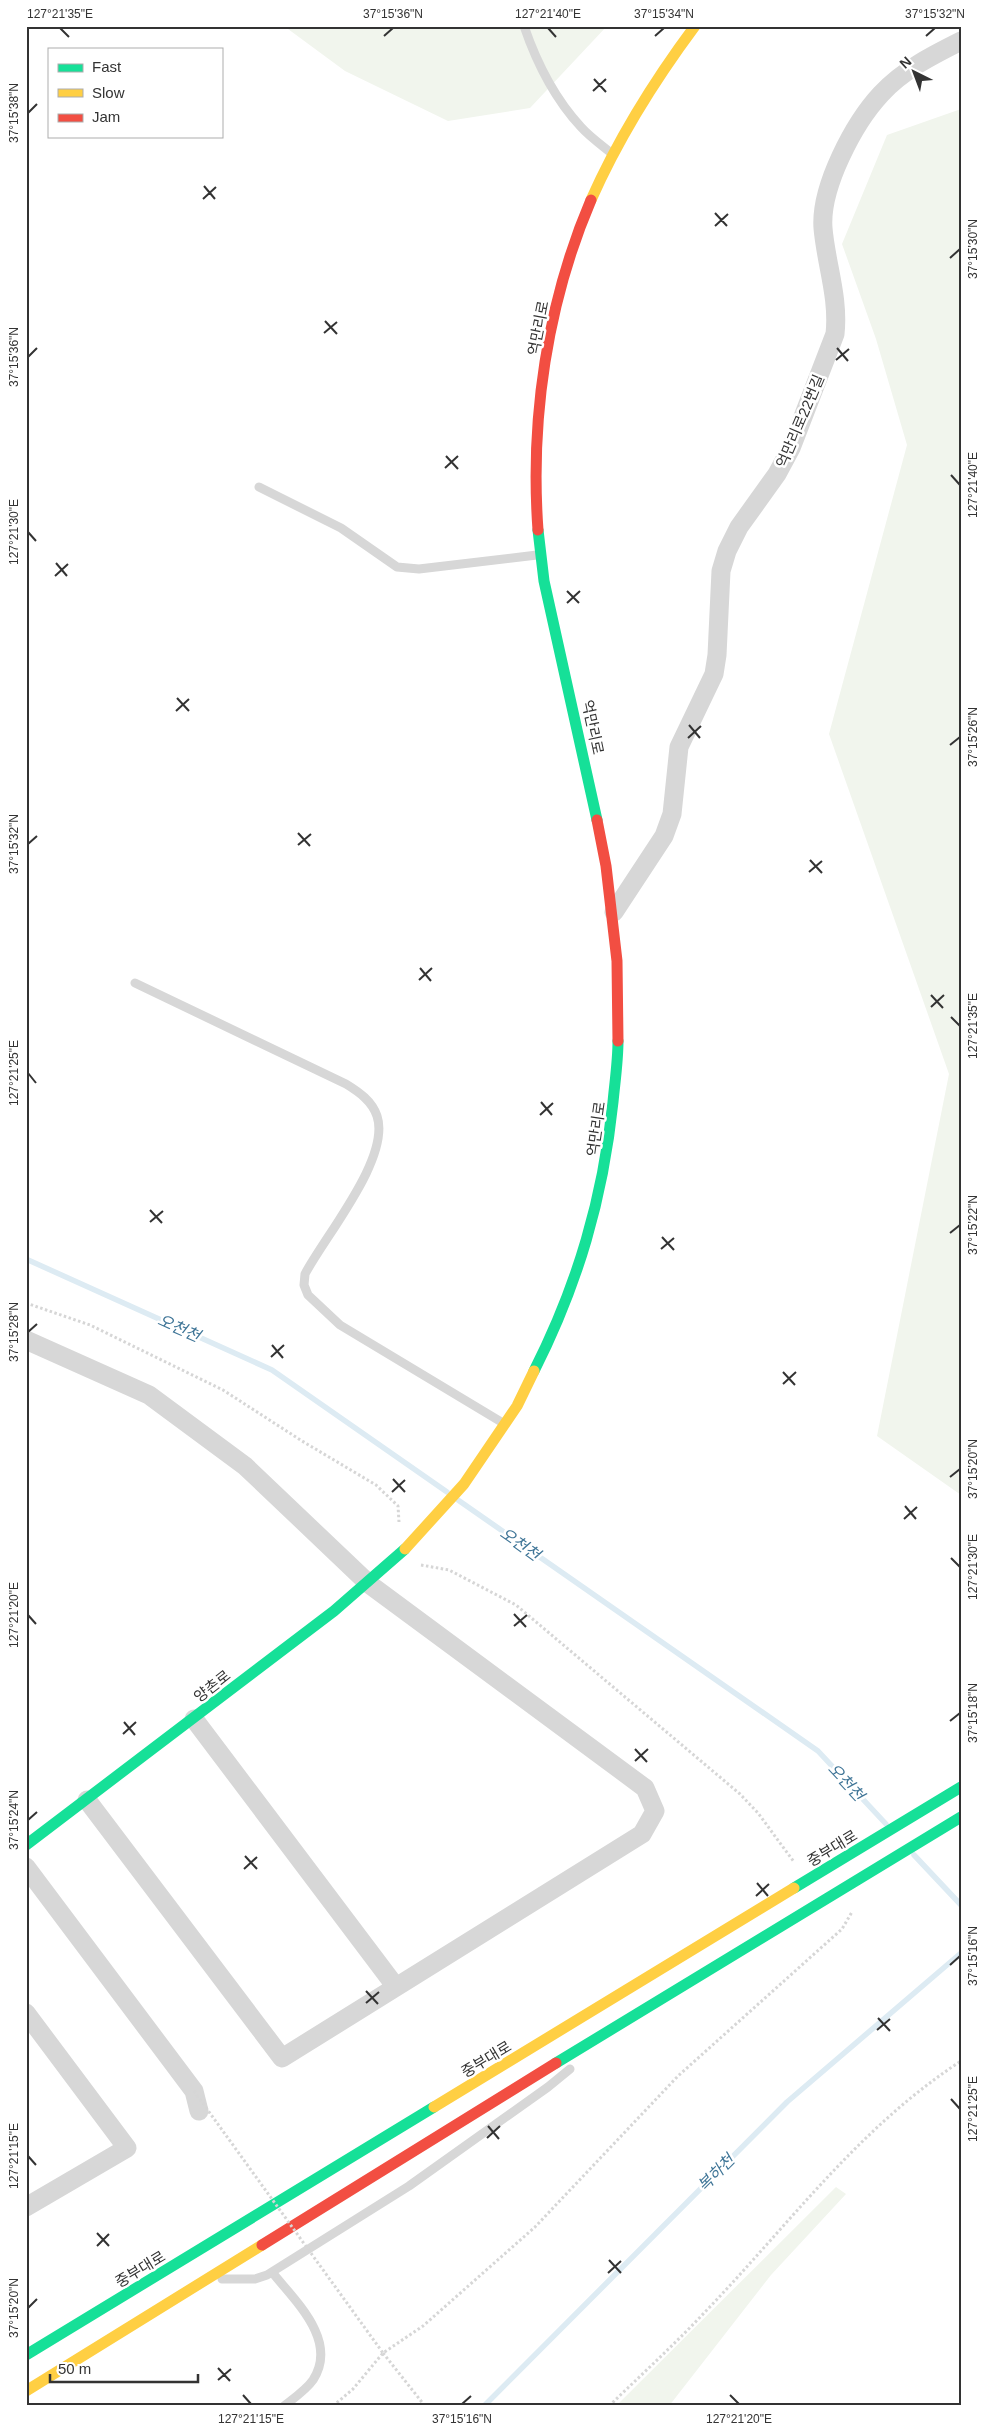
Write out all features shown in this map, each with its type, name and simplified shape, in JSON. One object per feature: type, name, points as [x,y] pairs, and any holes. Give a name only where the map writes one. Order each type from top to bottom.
[{"type":"main road","name":"억만리로","points":[[410,1544],[439,1513],[492,1446],[505,1424],[556,1331],[588,1247],[598,1208],[615,1111],[617,1074],[617,961],[614,912],[594,802],[540,554],[537,451],[549,339],[576,238],[611,154],[645,98],[695,26]]},
{"type":"main road","name":"양촌로","points":[[26,1845],[369,1584],[410,1544]]},
{"type":"main road","name":"중부대로","points":[[26,2355],[961,1787]]},
{"type":"main road","points":[[26,2391],[961,1817]]},
{"type":"street","name":"억만리로22번길","points":[[614,912],[664,836],[672,814],[679,747],[714,674],[718,655],[721,571],[728,551],[739,527],[777,474],[791,448],[835,334],[837,316],[835,297],[823,227],[830,184],[845,148],[881,94],[905,73],[961,41]]},
{"type":"street","points":[[26,1340],[149,1395],[245,1466],[369,1584],[645,1788],[655,1811],[642,1834],[282,2058],[86,1800]]},
{"type":"street","points":[[194,1719],[396,1987]]},
{"type":"street","points":[[26,1867],[194,2091],[199,2111]]},
{"type":"street","points":[[26,2013],[127,2148],[28,2204]]},
{"type":"lane","points":[[524,26],[535,57],[562,102],[580,126],[611,154]]},
{"type":"lane","points":[[259,487],[341,528],[397,567],[419,569],[540,554]]},
{"type":"lane","points":[[135,983],[346,1084],[371,1104],[378,1117],[380,1133],[375,1153],[365,1179],[305,1274],[304,1285],[308,1295],[340,1324],[505,1424]]},
{"type":"lane","points":[[586,2056],[632,2018]]},
{"type":"lane","points":[[191,2290],[219,2279],[256,2279],[272,2272],[408,2186],[548,2087],[578,2062]]},
{"type":"lane","points":[[272,2272],[307,2316],[321,2344],[321,2358],[314,2379],[284,2406]]},
{"type":"path","points":[[26,1303],[90,1325],[223,1390],[302,1441],[376,1485],[398,1506],[401,1553],[418,1564],[449,1570],[516,1605],[740,1794],[758,1814],[808,1880]]},
{"type":"path","points":[[333,2406],[353,2389],[383,2353],[424,2326],[535,2227],[678,2076],[842,1929],[855,1908]]},
{"type":"path","points":[[609,2406],[705,2313],[834,2168],[890,2114],[961,2061]]},
{"type":"path","points":[[194,2091],[383,2353],[425,2406]]},
{"type":"shaded area","points":[[279,26],[607,26],[530,108],[448,121],[345,71],[288,29]]},
{"type":"shaded area","points":[[961,109],[961,1495],[877,1436],[949,1074],[829,734],[907,445],[876,339],[842,244],[887,135]]},
{"type":"shaded area","points":[[836,2187],[846,2194],[771,2275],[669,2406],[616,2406]]},
{"type":"waterway","name":"오천천","points":[[26,1259],[272,1370],[447,1492]]},
{"type":"waterway","name":"오천천","points":[[458,1500],[818,1751],[886,1824]]},
{"type":"waterway","name":"오천천","points":[[914,1855],[961,1905]]},
{"type":"waterway","name":"복하천","points":[[484,2406],[787,2102],[961,1953]]},
{"type":"traffic: fast","points":[[538,530],[544,581],[597,820]]},
{"type":"traffic: fast","points":[[534,1371],[564,1306],[576,1273],[595,1206],[609,1138],[618,1041]]},
{"type":"traffic: fast","points":[[26,1845],[334,1611],[405,1549]]},
{"type":"traffic: fast","points":[[794,1888],[961,1787]]},
{"type":"traffic: fast","points":[[556,2063],[961,1817]]},
{"type":"traffic: fast","points":[[26,2355],[434,2107]]},
{"type":"traffic: slow","points":[[591,200],[613,154],[638,110],[695,26]]},
{"type":"traffic: slow","points":[[405,1549],[464,1484],[517,1406],[534,1371]]},
{"type":"traffic: slow","points":[[434,2107],[794,1888]]},
{"type":"traffic: slow","points":[[26,2391],[262,2245]]},
{"type":"traffic: jam","points":[[538,530],[537,446],[545,362],[563,279],[591,200]]},
{"type":"traffic: jam","points":[[597,820],[606,866],[617,961],[618,1041]]},
{"type":"traffic: jam","points":[[262,2245],[556,2063]]}]
